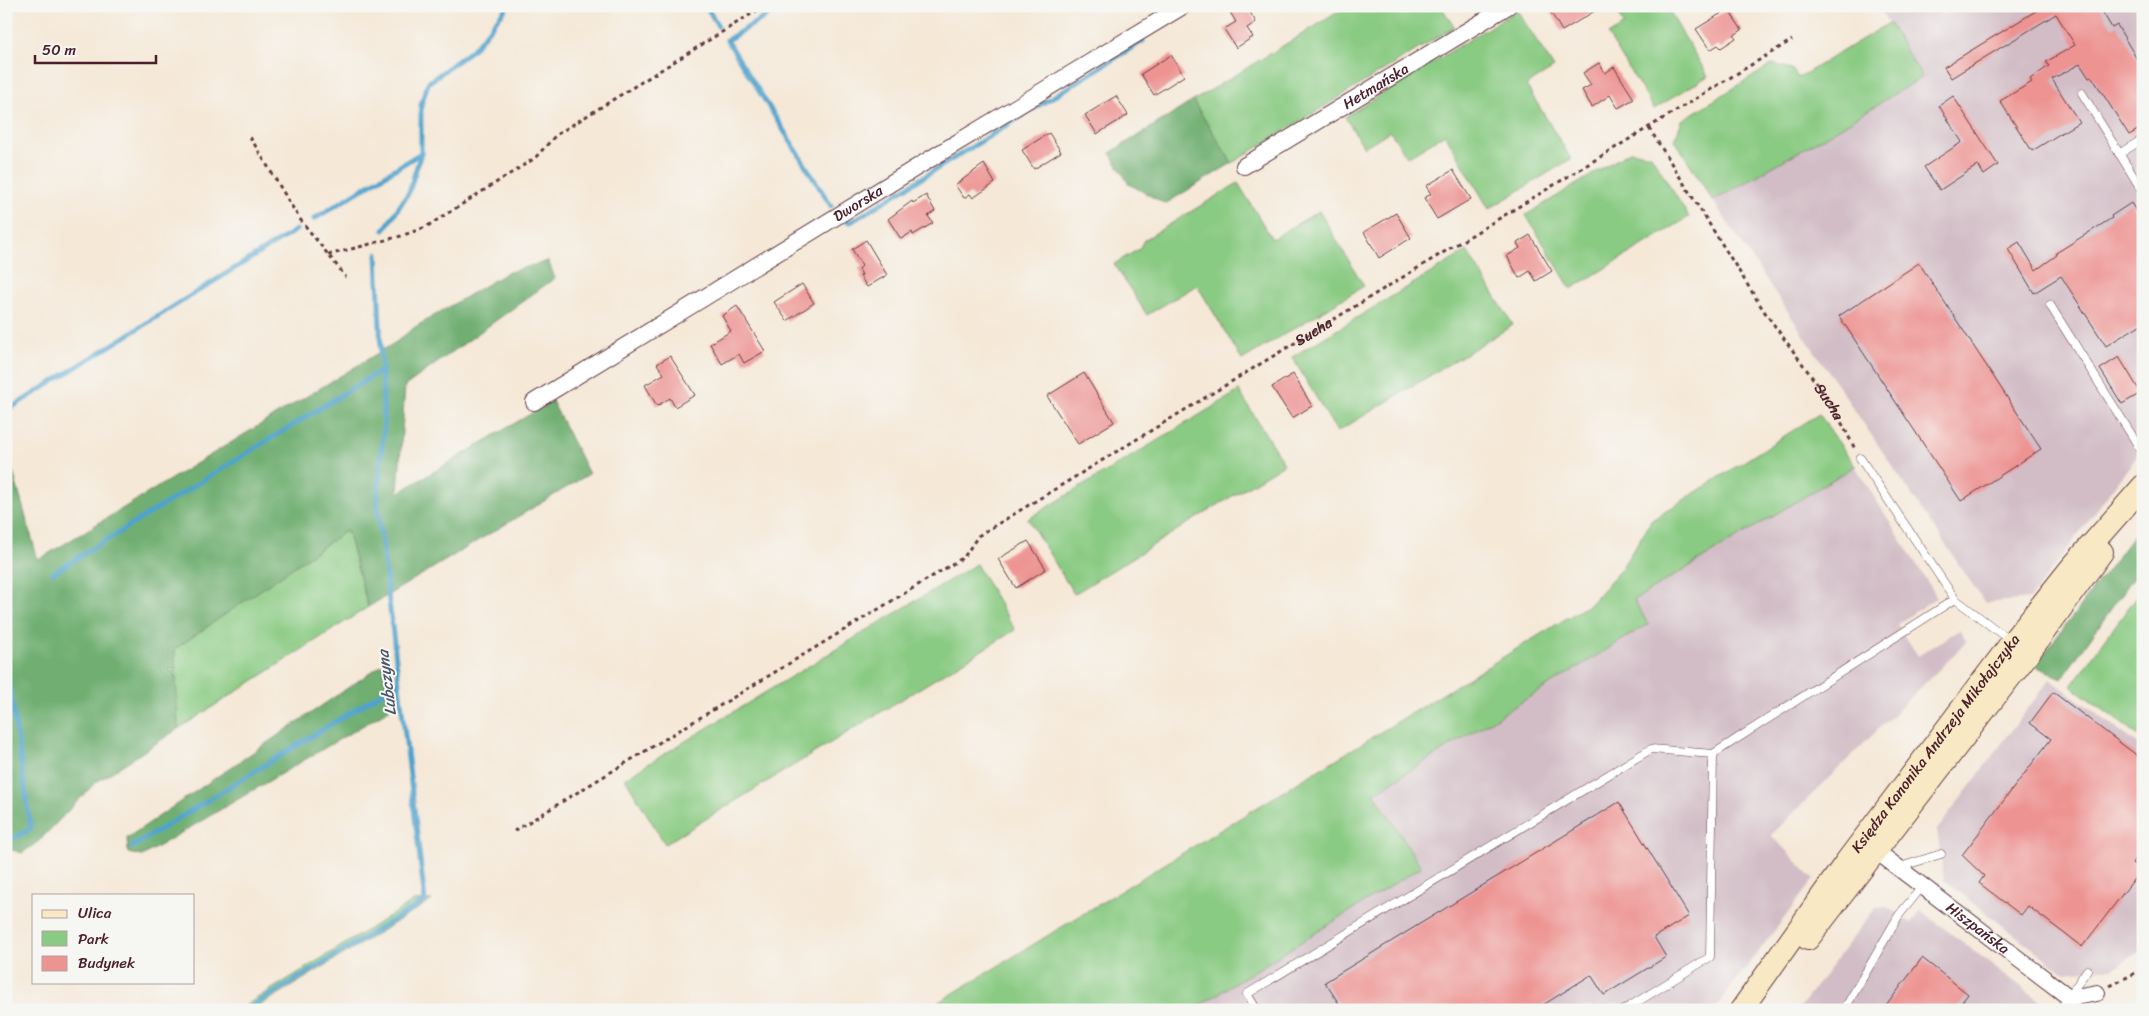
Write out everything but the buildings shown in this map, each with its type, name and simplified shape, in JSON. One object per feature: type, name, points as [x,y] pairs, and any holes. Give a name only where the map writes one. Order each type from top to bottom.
[{"type":"main road","name":"Księdza Kanonika Andrzeja Mikołajczyka","points":[[2020,648],[2070,569],[2143,486]]},
{"type":"main road","name":"Księdza Kanonika Andrzeja Mikołajczyka","points":[[1741,1010],[2020,648],[2143,493]]},
{"type":"main road","name":"Księdza Kanonika Andrzeja Mikołajczyka","points":[[1751,1010],[1869,846]]},
{"type":"street","name":"Dworska","points":[[534,402],[931,158],[1183,6]]},
{"type":"street","name":"Hetmańska","points":[[1244,166],[1508,6]]},
{"type":"street","name":"Hiszpańska","points":[[1869,846],[2065,1004]]},
{"type":"street","points":[[2065,1004],[2098,993]]},
{"type":"lane","points":[[2082,93],[2143,192]]},
{"type":"lane","points":[[2119,154],[2143,138]]},
{"type":"lane","points":[[2050,306],[2143,453]]},
{"type":"lane","points":[[1860,458],[1955,599],[2020,648]]},
{"type":"lane","points":[[1258,1010],[1248,994],[1651,748],[1713,754],[1955,599]]},
{"type":"lane","points":[[1624,1010],[1710,957],[1713,754]]},
{"type":"lane","points":[[1897,868],[1941,854]]},
{"type":"lane","points":[[1844,1010],[1899,915],[1922,887]]},
{"type":"lane","points":[[2065,1004],[2088,970]]},
{"type":"path","points":[[328,255],[401,236],[426,227],[535,158],[556,135],[764,6]]},
{"type":"path","name":"Sucha","points":[[514,831],[964,557],[978,536],[1792,40]]},
{"type":"path","name":"Sucha","points":[[1649,128],[1764,311],[1833,406],[1860,458]]},
{"type":"path","points":[[250,137],[299,218],[346,277]]},
{"type":"path","points":[[2098,993],[2143,969]]},
{"type":"shaded area","points":[[1878,6],[2143,6],[2143,448],[2030,599],[1985,603],[1713,201],[1831,133],[1922,77]]},
{"type":"shaded area","points":[[1855,466],[1937,597],[1897,624],[1918,656],[1959,630],[1967,642],[1771,835],[1814,879],[1714,1010],[1189,1010],[1421,867],[1374,793],[1648,624],[1633,600]]},
{"type":"shaded area","points":[[2050,679],[2143,748],[2143,951],[2112,968],[2063,972],[1944,880],[1937,830]]},
{"type":"shaded area","points":[[1886,906],[1911,923],[1920,910],[2052,1010],[1798,1010],[1876,907]]},
{"type":"green space","points":[[1348,6],[1441,6],[1454,27],[1232,163],[1193,101]]},
{"type":"green space","points":[[1613,6],[1666,6],[1708,76],[1654,109],[1608,35],[1624,25]]},
{"type":"green space","points":[[1517,10],[1554,68],[1526,85],[1571,159],[1489,209],[1445,134],[1407,157],[1390,131],[1364,147],[1345,117]]},
{"type":"green space","points":[[1889,23],[1922,77],[1831,133],[1713,201],[1675,140],[1682,120],[1773,64],[1792,69],[1798,78]]},
{"type":"green space","points":[[1193,101],[1232,163],[1165,204],[1129,184],[1110,153]]},
{"type":"green space","points":[[1631,151],[1651,155],[1689,217],[1571,289],[1526,215]]},
{"type":"green space","points":[[1238,183],[1272,239],[1319,211],[1364,286],[1242,360],[1197,285],[1147,315],[1114,264],[1139,249],[1144,240]]},
{"type":"green space","points":[[1467,251],[1513,325],[1337,432],[1292,357]]},
{"type":"green space","points":[[548,261],[555,278],[405,386],[398,493],[552,401],[589,474],[368,607],[347,530],[175,649],[178,729],[95,783],[39,841],[22,853],[13,850],[6,852],[6,447],[38,560],[396,342],[415,327],[506,273]]},
{"type":"green space","points":[[1239,391],[1284,464],[1074,594],[1028,519]]},
{"type":"green space","points":[[1819,414],[1855,466],[1634,600],[1648,624],[1374,793],[1421,867],[1192,1010],[926,1010],[1590,604],[1621,569],[1652,520]]},
{"type":"green space","points":[[2143,523],[2143,564],[2062,678],[2035,666]]},
{"type":"green space","points":[[347,530],[368,607],[178,729],[175,649]]},
{"type":"green space","points":[[976,564],[1015,630],[665,844],[625,778]]},
{"type":"green space","points":[[2143,588],[2143,739],[2071,686]]},
{"type":"green space","points":[[383,664],[389,710],[142,856],[128,853],[127,838]]},
{"type":"green space","points":[[432,900],[253,1010],[238,1010],[414,901]]},
{"type":"waterway","name":"Lubczyna","points":[[384,230],[409,192],[421,153],[421,105],[428,83],[473,49],[508,6]]},
{"type":"waterway","points":[[706,6],[718,26]]},
{"type":"waterway","points":[[783,6],[727,40],[831,206]]},
{"type":"waterway","points":[[842,220],[851,222],[1143,41]]},
{"type":"waterway","points":[[314,219],[421,153]]},
{"type":"waterway","points":[[6,411],[296,230]]},
{"type":"waterway","name":"Lubczyna","points":[[246,1010],[425,901],[377,501],[384,426],[377,254]]},
{"type":"waterway","points":[[53,573],[382,370]]},
{"type":"waterway","points":[[6,662],[31,829],[6,842]]},
{"type":"waterway","points":[[132,847],[398,683]]}]
